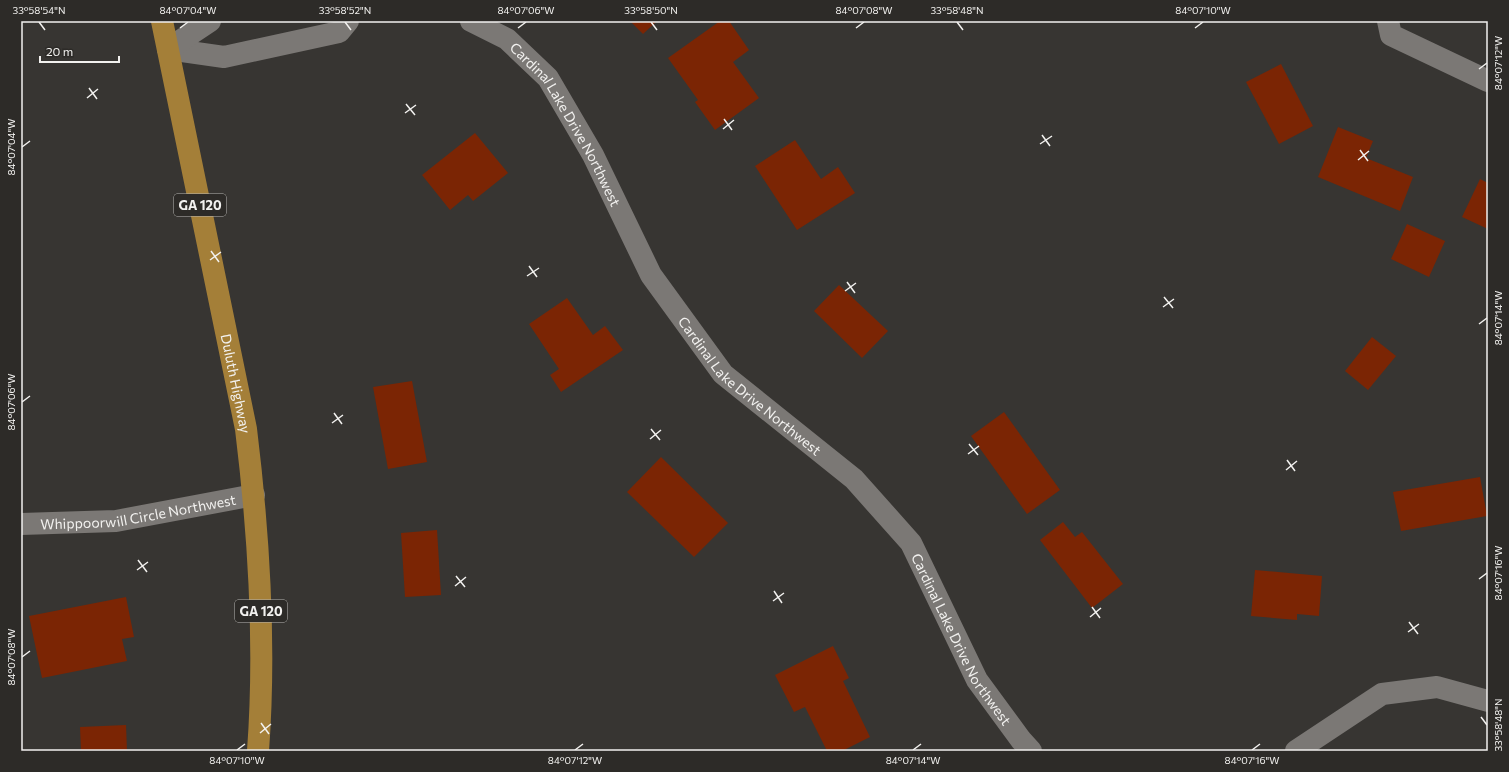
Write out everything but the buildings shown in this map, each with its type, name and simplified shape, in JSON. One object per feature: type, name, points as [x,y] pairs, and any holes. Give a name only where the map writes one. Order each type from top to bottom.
[{"type":"main road","name":"Duluth Highway","points":[[162,21],[246,429],[254,495],[261,612],[260,728],[258,751]]},
{"type":"street","points":[[168,49],[210,21]]},
{"type":"street","points":[[168,49],[224,57],[339,32],[348,21]]},
{"type":"street","name":"Cardinal Lake Drive Northwest","points":[[472,21],[507,39],[548,78],[593,155],[651,275],[723,374],[854,479],[912,543],[977,680],[1021,740],[1031,751]]},
{"type":"street","points":[[1388,21],[1391,35],[1488,81]]},
{"type":"street","name":"Whippoorwill Circle Northwest","points":[[21,524],[116,521],[254,495]]},
{"type":"street","points":[[1296,751],[1382,694],[1437,687],[1488,701]]}]
